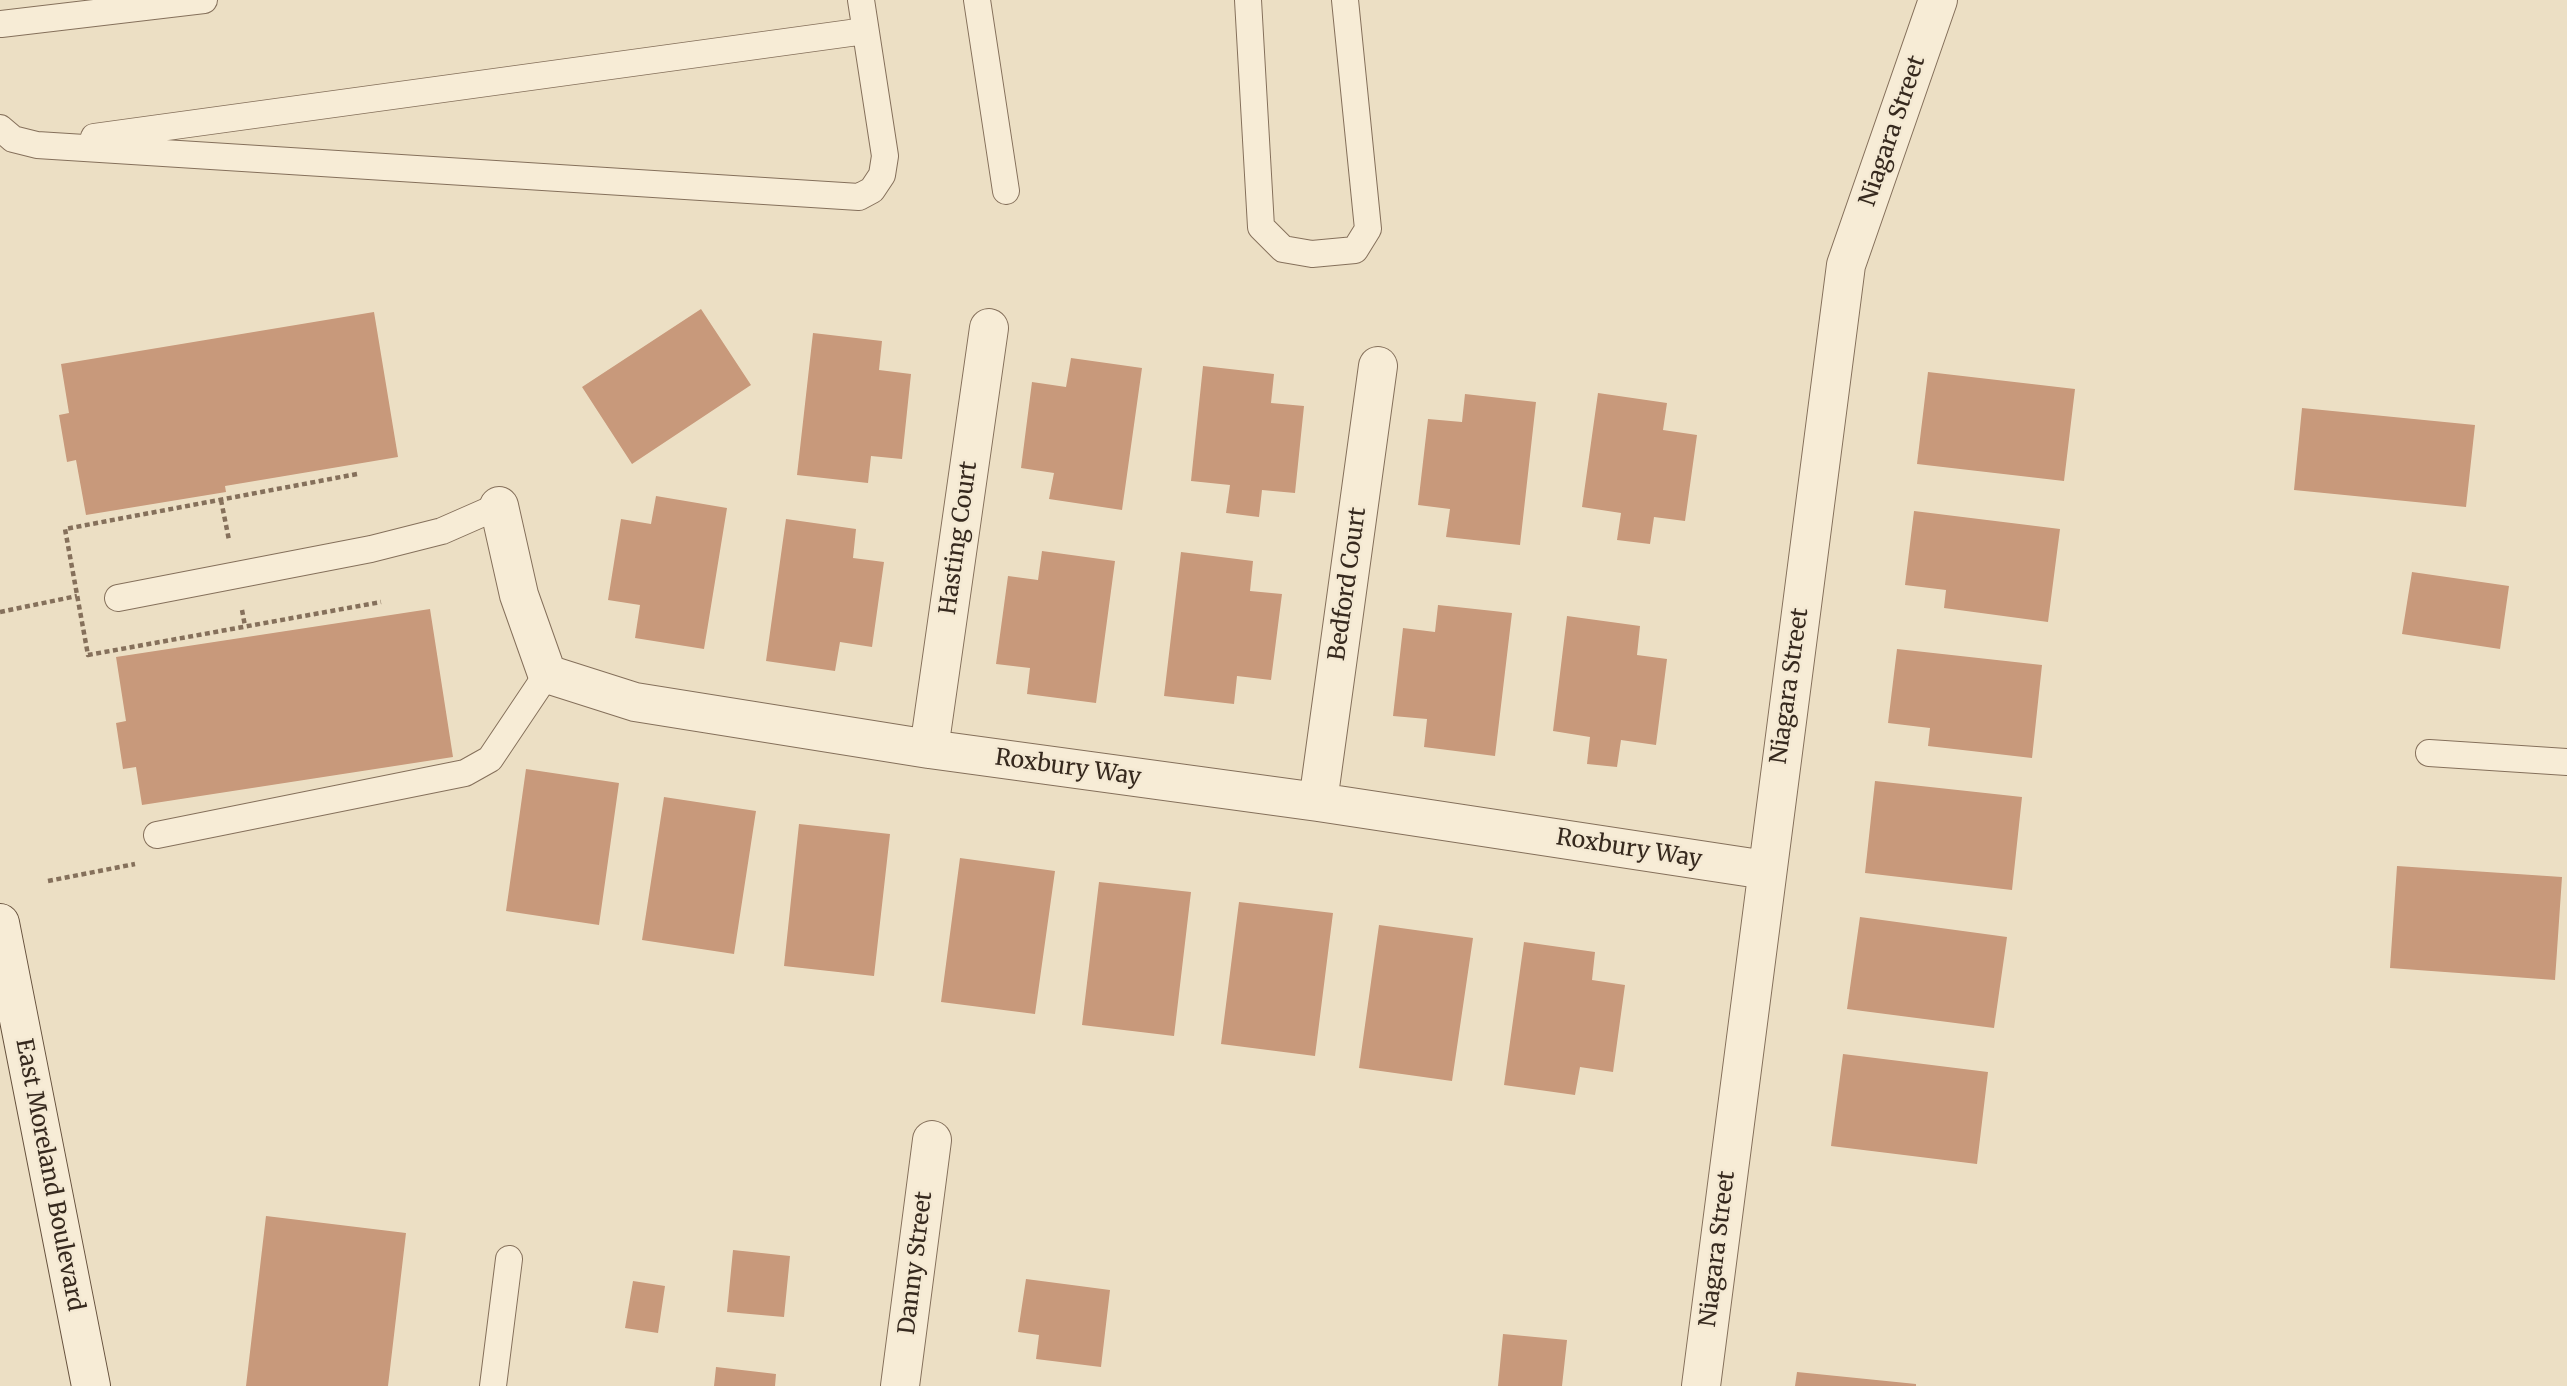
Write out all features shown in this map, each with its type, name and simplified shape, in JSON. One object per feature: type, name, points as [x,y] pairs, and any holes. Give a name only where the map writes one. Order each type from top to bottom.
[{"type":"street","name":"Niagara Street","points":[[1701,1386],[1846,265],[1938,0]]},
{"type":"street","name":"Hasting Court","points":[[929,749],[989,328]]},
{"type":"street","name":"Bedford Court","points":[[1318,802],[1378,366]]},
{"type":"street","points":[[499,506],[519,595],[547,674]]},
{"type":"street","name":"Roxbury Way","points":[[547,674],[635,702],[929,749],[1318,802],[1766,870]]},
{"type":"street","name":"East Moreland Boulevard","points":[[0,923],[91,1386]]},
{"type":"street","name":"Danny Street","points":[[900,1386],[932,1140]]},
{"type":"lane","points":[[0,128],[13,139],[37,145],[859,197],[872,190],[882,174],[885,156],[861,0]]},
{"type":"lane","points":[[977,0],[1006,191]]},
{"type":"lane","points":[[1248,0],[1261,228],[1283,249],[1312,254],[1355,250],[1367,229],[1345,0]]},
{"type":"lane","points":[[0,17],[0,25],[191,1]]},
{"type":"lane","points":[[37,145],[865,31]]},
{"type":"lane","points":[[118,598],[371,549],[442,531],[499,506]]},
{"type":"lane","points":[[157,835],[465,773],[490,759],[547,674]]},
{"type":"lane","points":[[2429,754],[2567,762]]},
{"type":"lane","points":[[493,1386],[509,1259]]},
{"type":"path","points":[[221,500],[225,519]]},
{"type":"path","points":[[0,612],[77,596]]},
{"type":"path","points":[[241,603],[245,626]]},
{"type":"building","points":[[701,309],[751,385],[632,464],[582,387]]},
{"type":"building","points":[[374,312],[398,457],[225,486],[226,492],[86,515],[76,460],[67,462],[59,415],[69,413],[61,364]]},
{"type":"building","points":[[813,333],[882,341],[879,370],[911,374],[902,459],[871,456],[868,483],[797,475]]},
{"type":"building","points":[[1071,358],[1142,368],[1122,510],[1049,499],[1054,473],[1021,468],[1032,382],[1066,387]]},
{"type":"building","points":[[1203,366],[1274,374],[1271,403],[1304,406],[1295,493],[1262,490],[1259,517],[1226,513],[1230,485],[1191,481]]},
{"type":"building","points":[[1928,372],[2075,389],[2064,481],[1917,464]]},
{"type":"building","points":[[1598,393],[1667,403],[1663,430],[1697,435],[1685,521],[1654,517],[1650,544],[1617,540],[1621,513],[1582,507]]},
{"type":"building","points":[[1465,394],[1536,402],[1520,545],[1446,537],[1450,509],[1418,505],[1428,419],[1462,422]]},
{"type":"building","points":[[2302,408],[2475,425],[2466,507],[2294,490]]},
{"type":"building","points":[[656,496],[727,508],[704,649],[635,638],[640,605],[608,600],[621,519],[651,524]]},
{"type":"building","points":[[1914,511],[2060,529],[2048,622],[1944,608],[1946,590],[1905,585]]},
{"type":"building","points":[[786,519],[856,529],[853,558],[884,562],[872,647],[840,642],[835,671],[766,661]]},
{"type":"building","points":[[1042,551],[1115,561],[1096,703],[1027,694],[1030,668],[996,664],[1008,576],[1038,580]]},
{"type":"building","points":[[1181,552],[1253,561],[1250,591],[1282,594],[1271,680],[1237,676],[1234,704],[1164,696]]},
{"type":"building","points":[[2412,572],[2509,586],[2500,649],[2402,634]]},
{"type":"building","points":[[1438,605],[1512,613],[1495,756],[1424,747],[1427,719],[1393,716],[1403,628],[1435,632]]},
{"type":"building","points":[[430,609],[453,757],[142,805],[136,767],[123,769],[116,723],[126,721],[116,657]]},
{"type":"building","points":[[1567,616],[1640,626],[1637,655],[1667,659],[1656,745],[1621,740],[1617,767],[1587,764],[1590,737],[1553,731]]},
{"type":"building","points":[[1897,649],[2042,665],[2032,758],[1928,746],[1930,728],[1888,723]]},
{"type":"building","points":[[526,769],[619,783],[599,925],[506,911]]},
{"type":"building","points":[[1875,781],[2022,797],[2012,890],[1865,873]]},
{"type":"building","points":[[664,797],[756,811],[734,954],[642,940]]},
{"type":"building","points":[[799,824],[890,834],[874,976],[784,966]]},
{"type":"building","points":[[960,858],[1055,871],[1035,1014],[941,1002]]},
{"type":"building","points":[[2397,866],[2562,877],[2555,980],[2390,968]]},
{"type":"building","points":[[1099,882],[1191,892],[1174,1036],[1082,1025]]},
{"type":"building","points":[[1239,902],[1333,913],[1315,1056],[1221,1044]]},
{"type":"building","points":[[1860,917],[2007,937],[1994,1028],[1847,1009]]},
{"type":"building","points":[[1379,925],[1473,938],[1452,1081],[1359,1068]]},
{"type":"building","points":[[1524,942],[1595,952],[1592,980],[1625,985],[1613,1072],[1580,1067],[1575,1095],[1504,1085]]},
{"type":"building","points":[[1843,1054],[1988,1072],[1977,1164],[1831,1146]]},
{"type":"building","points":[[266,1216],[406,1233],[388,1386],[246,1386]]},
{"type":"building","points":[[733,1250],[790,1256],[784,1317],[727,1312]]},
{"type":"building","points":[[1026,1279],[1110,1290],[1101,1367],[1036,1359],[1039,1335],[1018,1332]]},
{"type":"building","points":[[633,1281],[665,1286],[658,1333],[625,1328]]},
{"type":"building","points":[[1503,1334],[1567,1340],[1562,1386],[1498,1386]]},
{"type":"building","points":[[716,1367],[776,1374],[775,1386],[714,1386]]},
{"type":"building","points":[[1797,1372],[1916,1384],[1916,1386],[1795,1386]]}]
